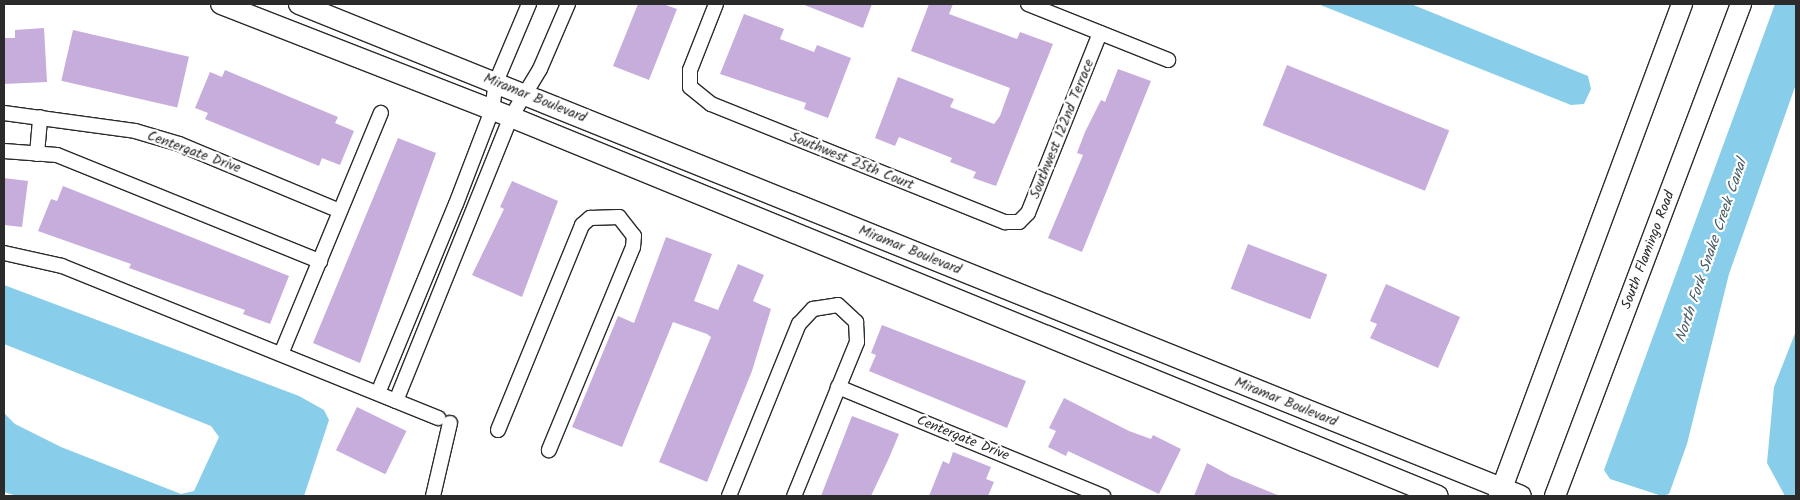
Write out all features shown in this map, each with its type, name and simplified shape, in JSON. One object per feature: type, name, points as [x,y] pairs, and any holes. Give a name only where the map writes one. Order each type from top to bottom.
[{"type":"street","name":"Miramar Boulevard","points":[[221,4],[511,117],[1438,496]]},
{"type":"street","name":"Miramar Boulevard","points":[[299,4],[496,82],[1500,493],[1521,496]]},
{"type":"street","points":[[396,401],[511,117],[525,95],[568,4]]},
{"type":"street","name":"Southwest 25th Court","points":[[716,4],[690,70],[690,88],[710,104],[1005,222],[1019,222]]},
{"type":"street","points":[[1028,4],[1168,60]]},
{"type":"street","points":[[1500,493],[1682,4]]},
{"type":"street","name":"South Flamingo Road","points":[[1556,496],[1741,4]]},
{"type":"street","points":[[378,393],[492,110],[496,82],[527,6]]},
{"type":"street","name":"Southwest 122nd Terrace","points":[[1019,222],[1028,213],[1100,33]]},
{"type":"street","name":"Centergate Drive","points":[[4,113],[135,131],[179,144],[340,211]]},
{"type":"street","points":[[281,354],[381,114]]},
{"type":"street","points":[[37,154],[40,117]]},
{"type":"street","points":[[4,151],[57,155],[320,261]]},
{"type":"street","points":[[498,430],[582,225],[590,218],[619,217],[634,236],[633,247],[549,450]]},
{"type":"street","points":[[4,254],[62,266],[445,420],[432,496]]},
{"type":"street","points":[[419,293],[437,301]]},
{"type":"street","points":[[729,496],[799,324],[826,304],[838,305],[856,322],[857,342],[794,496]]},
{"type":"street","name":"Centergate Drive","points":[[838,387],[1085,493],[1103,496]]},
{"type":"water","points":[[1318,4],[1411,4],[1588,76],[1591,89],[1584,104],[1571,105]]},
{"type":"water","name":"North Fork Snake Creek Canal","points":[[1775,4],[1796,4],[1796,84],[1729,274],[1687,444],[1669,494],[1662,496],[1610,479],[1604,470]]},
{"type":"water","points":[[4,285],[299,396],[324,410],[329,420],[304,496],[17,496],[4,492],[4,413],[15,424],[61,447],[181,494],[194,491],[219,437],[211,426],[4,344]]},
{"type":"water","points":[[1796,331],[1796,496],[1785,496],[1767,463],[1774,387]]},
{"type":"building","points":[[638,4],[663,4],[677,9],[649,80],[613,66]]},
{"type":"building","points":[[802,4],[872,4],[863,28]]},
{"type":"building","points":[[929,4],[953,4],[949,14],[1017,39],[1020,32],[1053,44],[996,186],[973,178],[976,172],[950,162],[952,158],[899,137],[895,146],[875,138],[898,77],[954,99],[950,107],[994,124],[1000,116],[1010,88],[911,51]]},
{"type":"building","points":[[744,14],[784,29],[780,39],[814,52],[817,45],[851,58],[828,118],[804,109],[806,103],[720,74]]},
{"type":"building","points":[[44,28],[47,82],[4,84],[4,38],[15,38],[15,30]]},
{"type":"building","points":[[73,30],[189,57],[177,107],[61,81]]},
{"type":"building","points":[[1287,65],[1449,131],[1425,191],[1263,125]]},
{"type":"building","points":[[1118,69],[1151,81],[1082,252],[1048,238],[1083,155],[1077,153],[1085,132],[1101,100],[1105,102]]},
{"type":"building","points":[[225,70],[338,117],[335,123],[354,131],[340,165],[322,158],[319,166],[205,119],[208,113],[195,108],[210,72],[222,77]]},
{"type":"building","points":[[398,138],[436,153],[360,363],[313,343]]},
{"type":"building","points":[[4,178],[28,181],[22,227],[4,225]]},
{"type":"building","points":[[512,181],[558,201],[522,297],[472,275],[504,209],[500,207]]},
{"type":"building","points":[[63,186],[289,276],[270,324],[243,314],[245,310],[129,268],[131,264],[38,231],[51,199],[57,201]]},
{"type":"building","points":[[666,237],[712,254],[694,301],[718,310],[738,264],[764,275],[753,301],[771,309],[752,371],[707,482],[659,462],[711,337],[707,334],[673,322],[622,447],[572,427],[618,316],[634,323]]},
{"type":"building","points":[[1248,244],[1327,274],[1310,319],[1231,289]]},
{"type":"building","points":[[1386,284],[1460,317],[1438,368],[1370,338],[1377,324],[1370,321]]},
{"type":"building","points":[[882,325],[1026,381],[1007,428],[869,371],[876,355],[871,353]]},
{"type":"building","points":[[1064,398],[1129,431],[1151,439],[1153,435],[1181,449],[1159,494],[1068,451],[1066,456],[1048,447],[1056,431],[1049,428]]},
{"type":"building","points":[[357,407],[406,431],[385,474],[336,450]]},
{"type":"building","points":[[852,416],[899,434],[871,496],[821,496]]},
{"type":"building","points":[[953,452],[991,467],[986,479],[994,482],[988,496],[929,496],[943,461],[949,464]]},
{"type":"building","points":[[1207,463],[1231,476],[1280,496],[1194,496]]}]
